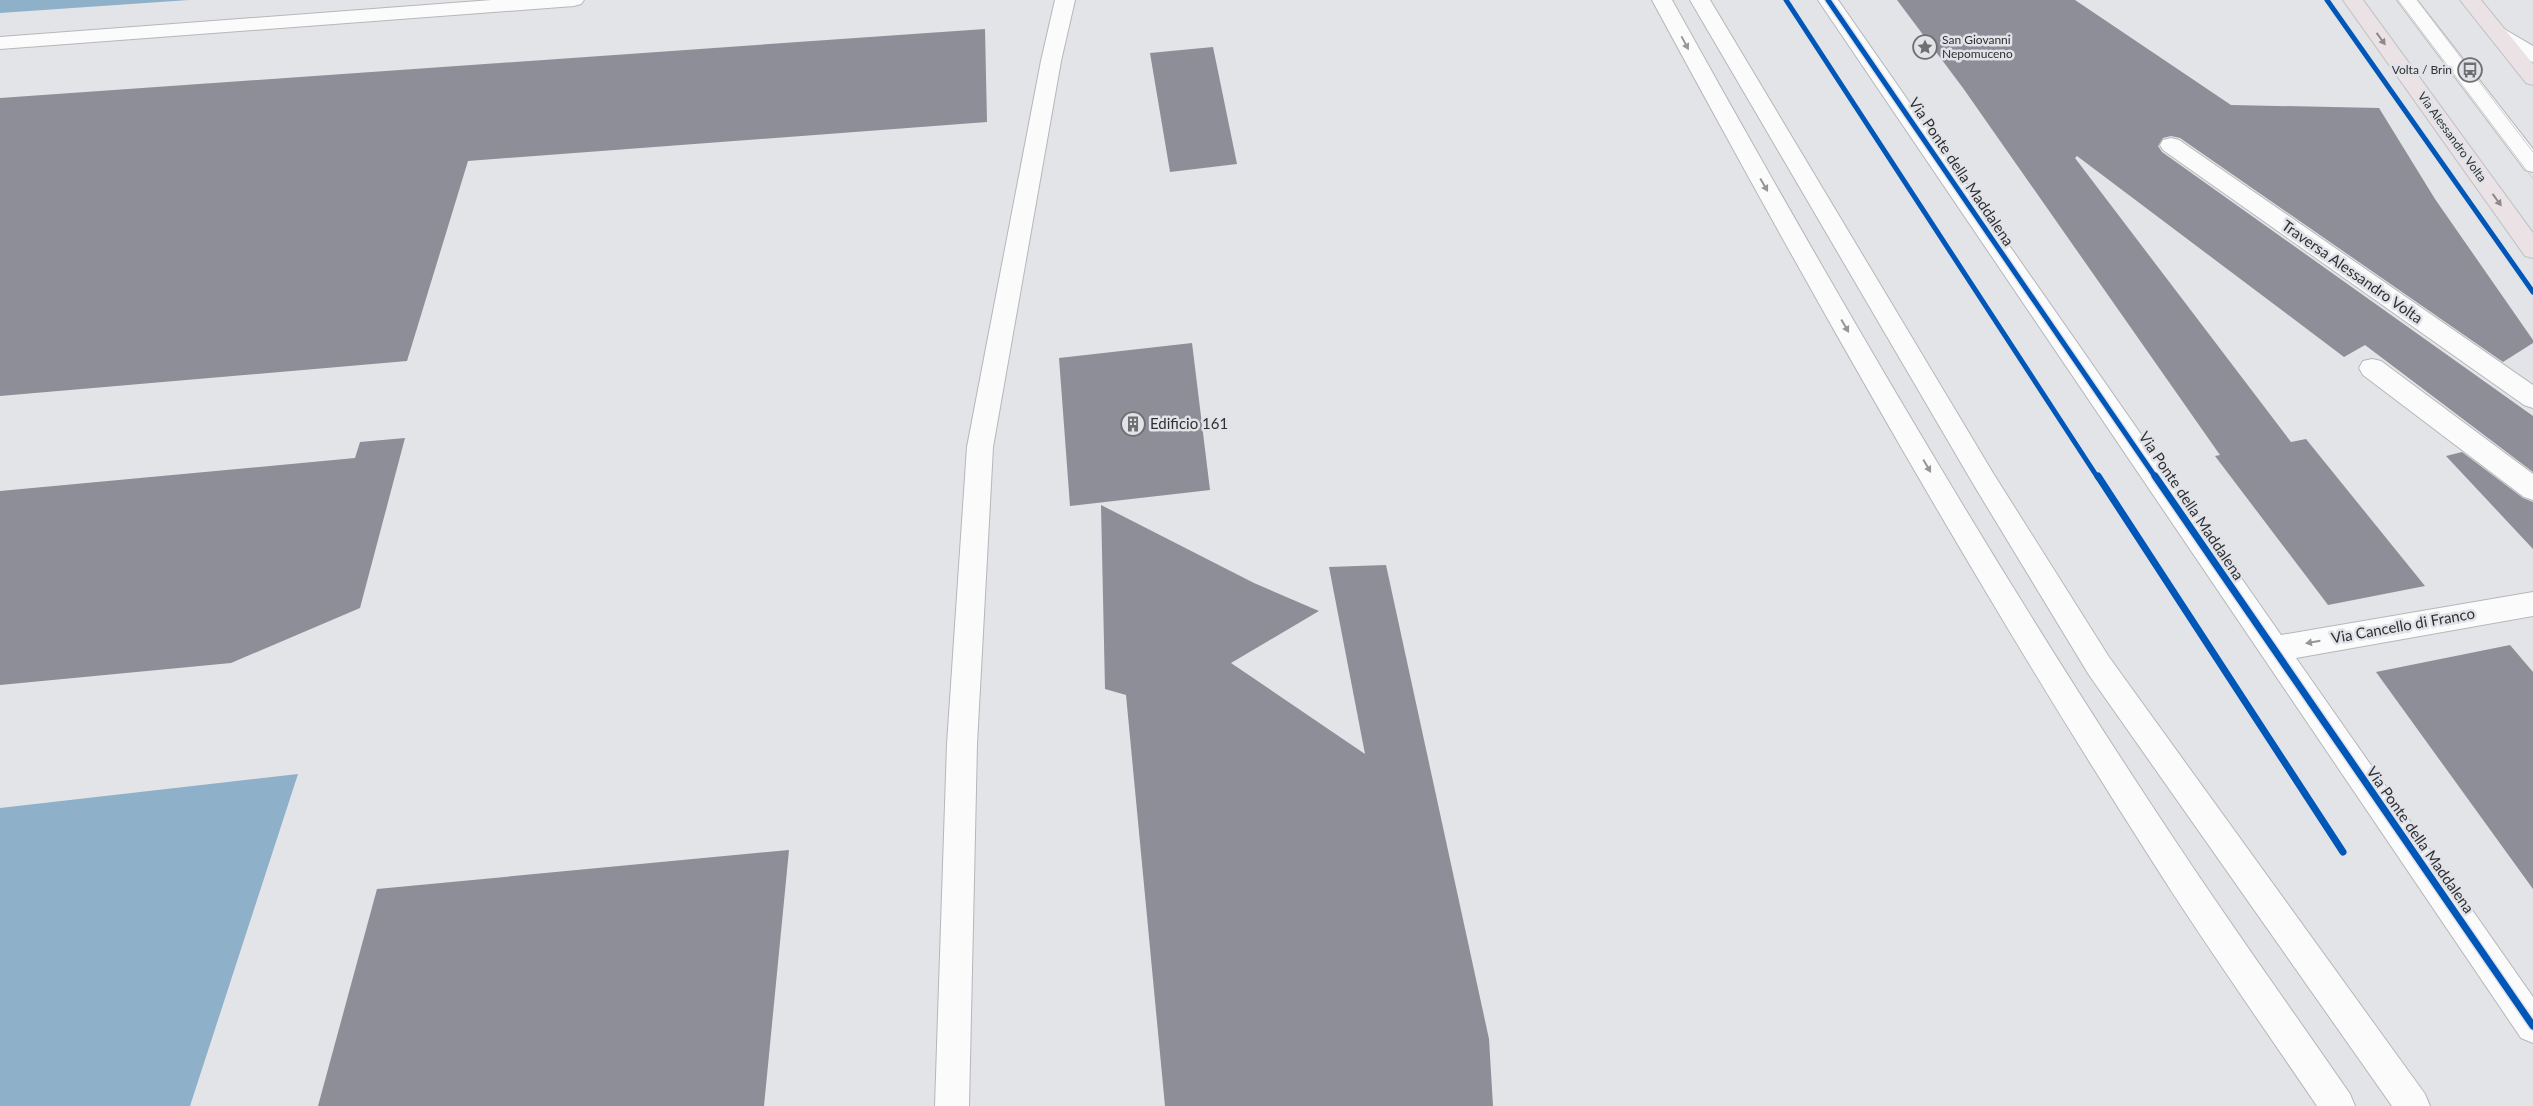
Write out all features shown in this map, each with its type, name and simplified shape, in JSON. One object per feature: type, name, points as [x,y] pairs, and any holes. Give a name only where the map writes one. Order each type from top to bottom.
[{"type":"main road","name":"Via Alessandro Volta","points":[[2352,0],[2533,250]]},
{"type":"main road","points":[[2470,0],[2533,78]]},
{"type":"street","points":[[0,43],[574,0]]},
{"type":"street","points":[[952,1106],[962,744],[980,447],[1051,61],[1066,0]]},
{"type":"street","points":[[1662,0],[1734,132],[1929,471],[2139,814],[2338,1106]]},
{"type":"street","points":[[1700,0],[1984,480],[2099,666],[2414,1106]]},
{"type":"street","name":"Via Ponte della Maddalena","points":[[1828,0],[2533,1026]]},
{"type":"street","points":[[2407,0],[2533,165]]},
{"type":"street","points":[[2497,33],[2533,55]]},
{"type":"street","name":"Traversa Alessandro Volta","points":[[2171,146],[2533,398]]},
{"type":"street","points":[[2372,368],[2533,489]]},
{"type":"street","name":"Via Cancello di Franco","points":[[2274,649],[2533,604]]},
{"type":"water","points":[[0,0],[189,0],[0,13]]},
{"type":"water","points":[[298,774],[190,1106],[0,1106],[0,808]]},
{"type":"building","points":[[1897,0],[2075,0],[2231,105],[2379,108],[2435,199],[2533,340],[2533,343],[2503,362],[2180,138],[2171,136],[2163,138],[2158,146],[2162,152],[2533,416],[2533,472],[2365,345],[2344,357],[2077,156],[2075,158],[2291,442],[2306,439],[2425,586],[2328,605],[2215,456],[2220,455],[1963,88]]},
{"type":"building","points":[[985,29],[987,122],[468,161],[407,361],[0,396],[0,98]]},
{"type":"building","points":[[1213,47],[1237,164],[1170,172],[1150,53]]},
{"type":"building","name":"Edificio 161","points":[[1192,343],[1210,490],[1070,506],[1059,358]]},
{"type":"building","points":[[405,438],[360,608],[231,663],[0,685],[0,491],[355,458],[360,442]]},
{"type":"building","points":[[2462,452],[2523,498],[2533,502],[2533,549],[2446,456]]},
{"type":"building","points":[[1101,505],[1254,583],[1319,611],[1231,663],[1365,754],[1329,567],[1386,565],[1489,1039],[1493,1106],[1165,1106],[1126,695],[1105,689]]},
{"type":"building","points":[[2510,645],[2533,672],[2533,889],[2376,672]]},
{"type":"building","points":[[789,850],[764,1106],[318,1106],[377,889]]},
{"type":"tram line","points":[[2398,0],[2533,179]]},
{"type":"tram line","points":[[2417,0],[2533,152]]},
{"type":"cycle path","points":[[1786,0],[2343,852]]},
{"type":"cycle path","points":[[1828,0],[2533,1026]]},
{"type":"cycle path","points":[[2327,0],[2533,292]]},
{"type":"place","name":"San Giovanni Nepomuceno","points":[[1925,47]]},
{"type":"place","name":"Volta / Brin","points":[[2470,70]]},
{"type":"place","name":"Edificio 161","points":[[1133,424]]}]
